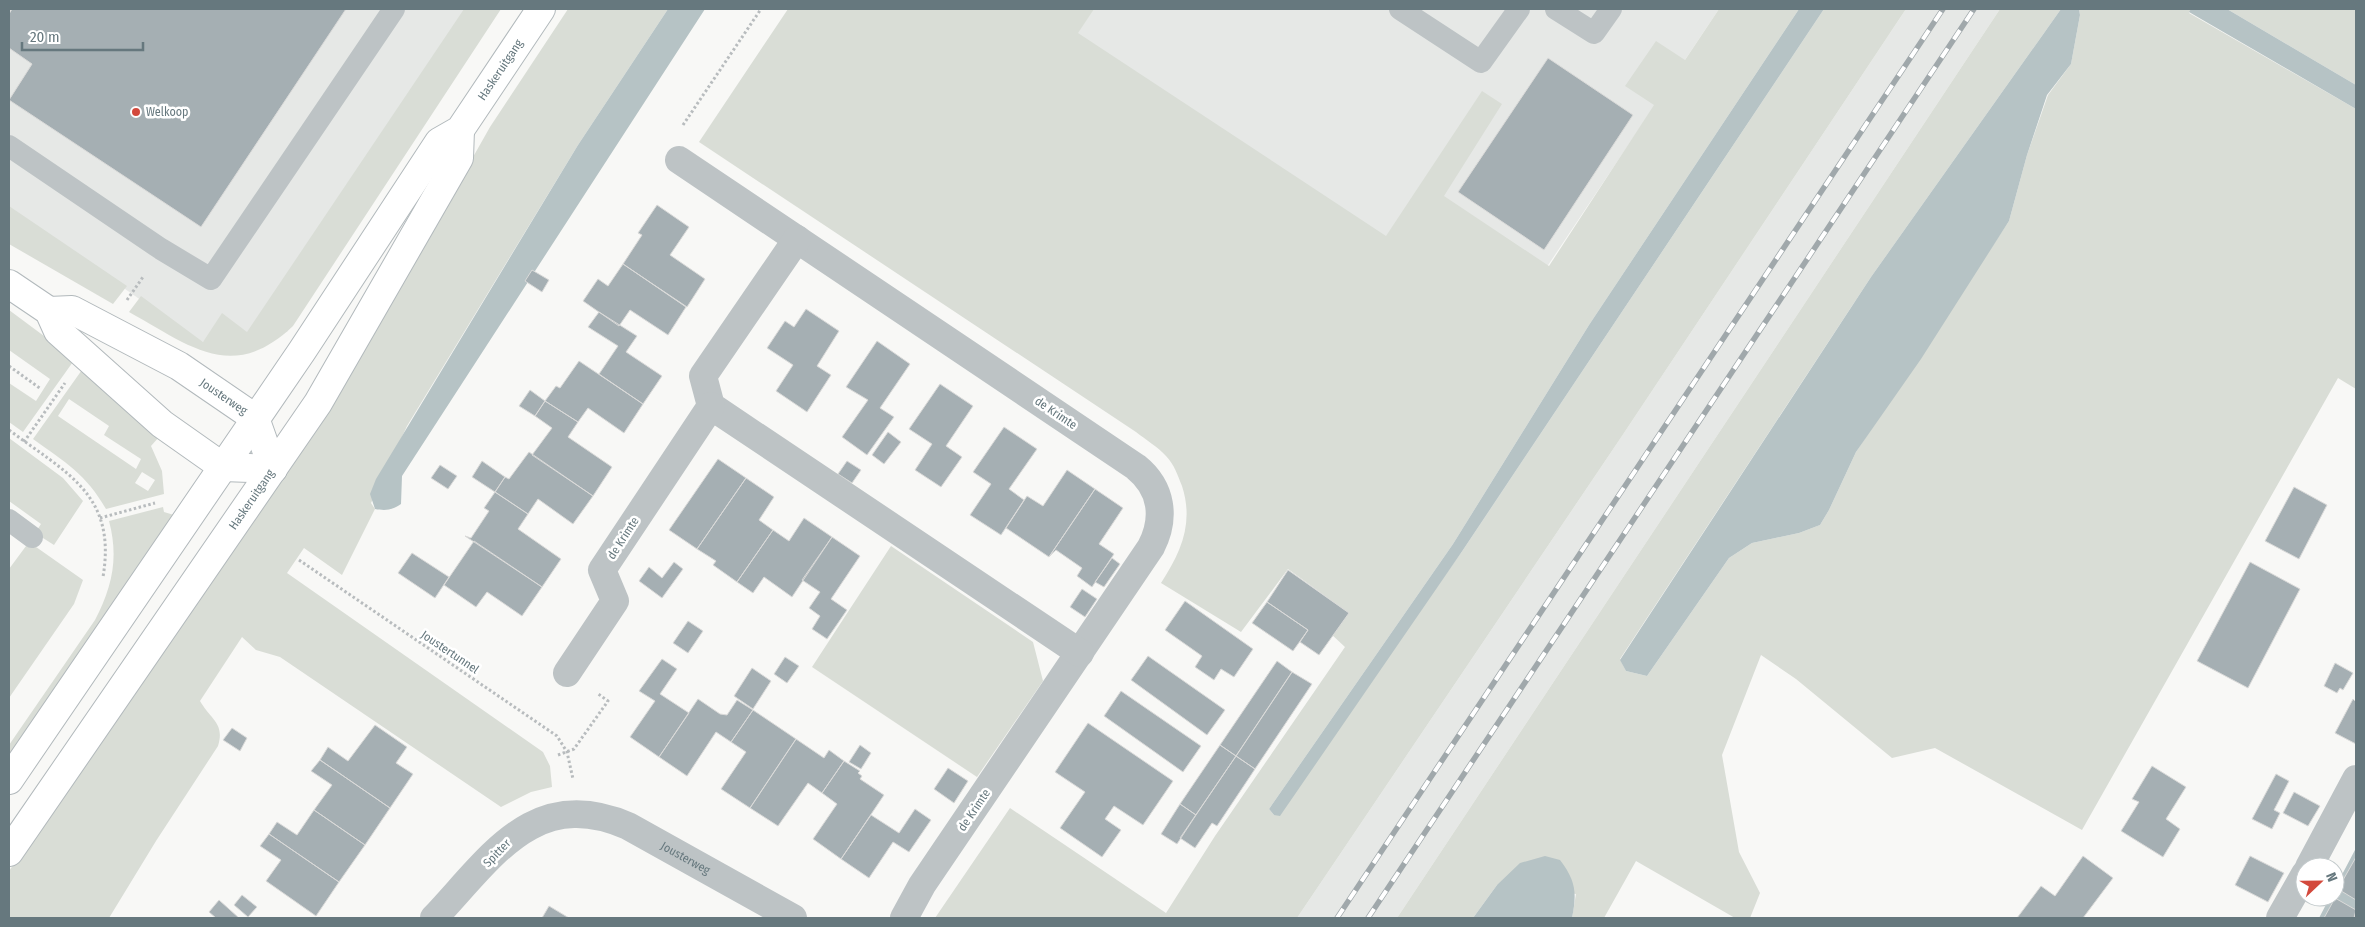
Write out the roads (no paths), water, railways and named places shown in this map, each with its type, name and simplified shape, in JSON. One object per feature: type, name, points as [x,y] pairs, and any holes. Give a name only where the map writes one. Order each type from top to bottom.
[{"type":"main road","name":"Haskeruitgang","points":[[9,780],[224,467],[439,142],[460,130],[541,9]]},
{"type":"main road","name":"Haskeruitgang","points":[[9,852],[318,403],[459,158],[460,130]]},
{"type":"main road","points":[[9,284],[49,312],[58,331],[162,424],[224,467],[273,469]]},
{"type":"main road","name":"Jousterweg","points":[[49,312],[72,310],[197,377],[255,418],[273,469]]},
{"type":"street","name":"de Krimte","points":[[679,160],[1136,467],[1150,482],[1160,512],[1160,523],[1156,536],[1080,653],[922,885],[904,918]]},
{"type":"street","points":[[797,239],[703,376],[711,406],[1080,653]]},
{"type":"street","name":"de Krimte","points":[[567,673],[615,602],[602,570],[711,406]]},
{"type":"street","points":[[2314,857],[2356,779]]},
{"type":"street","name":"Spitter","points":[[434,918],[518,831],[542,820],[575,814]]},
{"type":"street","name":"Jousterweg","points":[[575,814],[607,817],[628,826],[793,918]]},
{"type":"street","points":[[2280,918],[2295,892]]},
{"type":"lane","points":[[9,146],[161,249],[211,279],[394,9]]},
{"type":"lane","points":[[1400,9],[1482,62],[1519,9]]},
{"type":"lane","points":[[1556,9],[1594,33],[1611,9]]},
{"type":"lane","points":[[9,520],[32,537]]},
{"type":"railway","points":[[1337,918],[1943,9]]},
{"type":"railway","points":[[1368,918],[1974,9]]},
{"type":"place","name":"Welkoop","points":[[136,112]]}]
